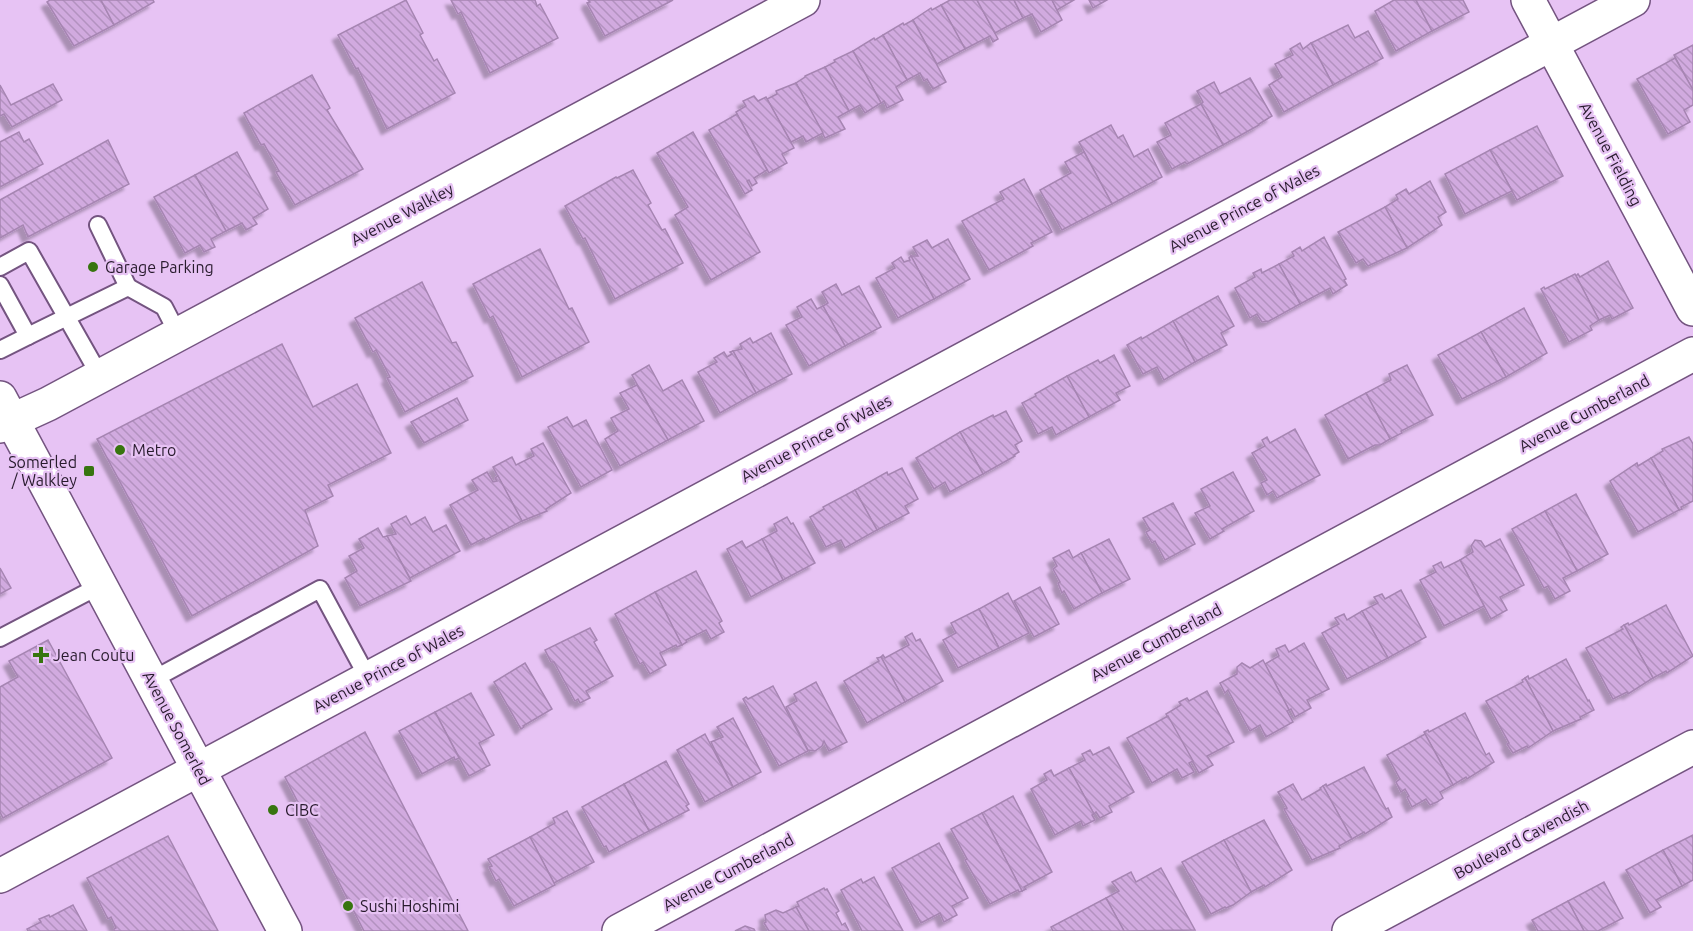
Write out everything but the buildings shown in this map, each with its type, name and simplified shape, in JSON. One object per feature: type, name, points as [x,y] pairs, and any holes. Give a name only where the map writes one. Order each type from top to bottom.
[{"type":"street","name":"Avenue Walkley","points":[[4,415],[100,376],[803,0]]},
{"type":"street","name":"Avenue Fielding","points":[[1528,0],[1693,309]]},
{"type":"street","name":"Avenue Prince of Wales","points":[[0,876],[1633,0]]},
{"type":"street","name":"Avenue Cumberland","points":[[619,931],[1693,354]]},
{"type":"street","name":"Avenue Somerled","points":[[4,415],[101,585],[285,931]]},
{"type":"street","name":"Boulevard Cavendish","points":[[1349,931],[1693,747]]},
{"type":"lane","points":[[98,225],[128,286],[164,307],[178,334]]},
{"type":"lane","points":[[0,267],[29,251],[100,376]]},
{"type":"lane","points":[[0,285],[28,336]]},
{"type":"lane","points":[[0,350],[128,286]]},
{"type":"lane","points":[[0,638],[101,585]]},
{"type":"lane","points":[[152,680],[320,589],[368,678]]},
{"type":"place","name":"Garage Parking","points":[[93,267]]},
{"type":"place","name":"Metro","points":[[120,450]]},
{"type":"place","name":"Somerled / Walkley","points":[[89,471]]},
{"type":"place","name":"Jean Coutu","points":[[41,655]]},
{"type":"place","name":"CIBC","points":[[273,810]]},
{"type":"place","name":"Sushi Hoshimi","points":[[348,906]]}]
